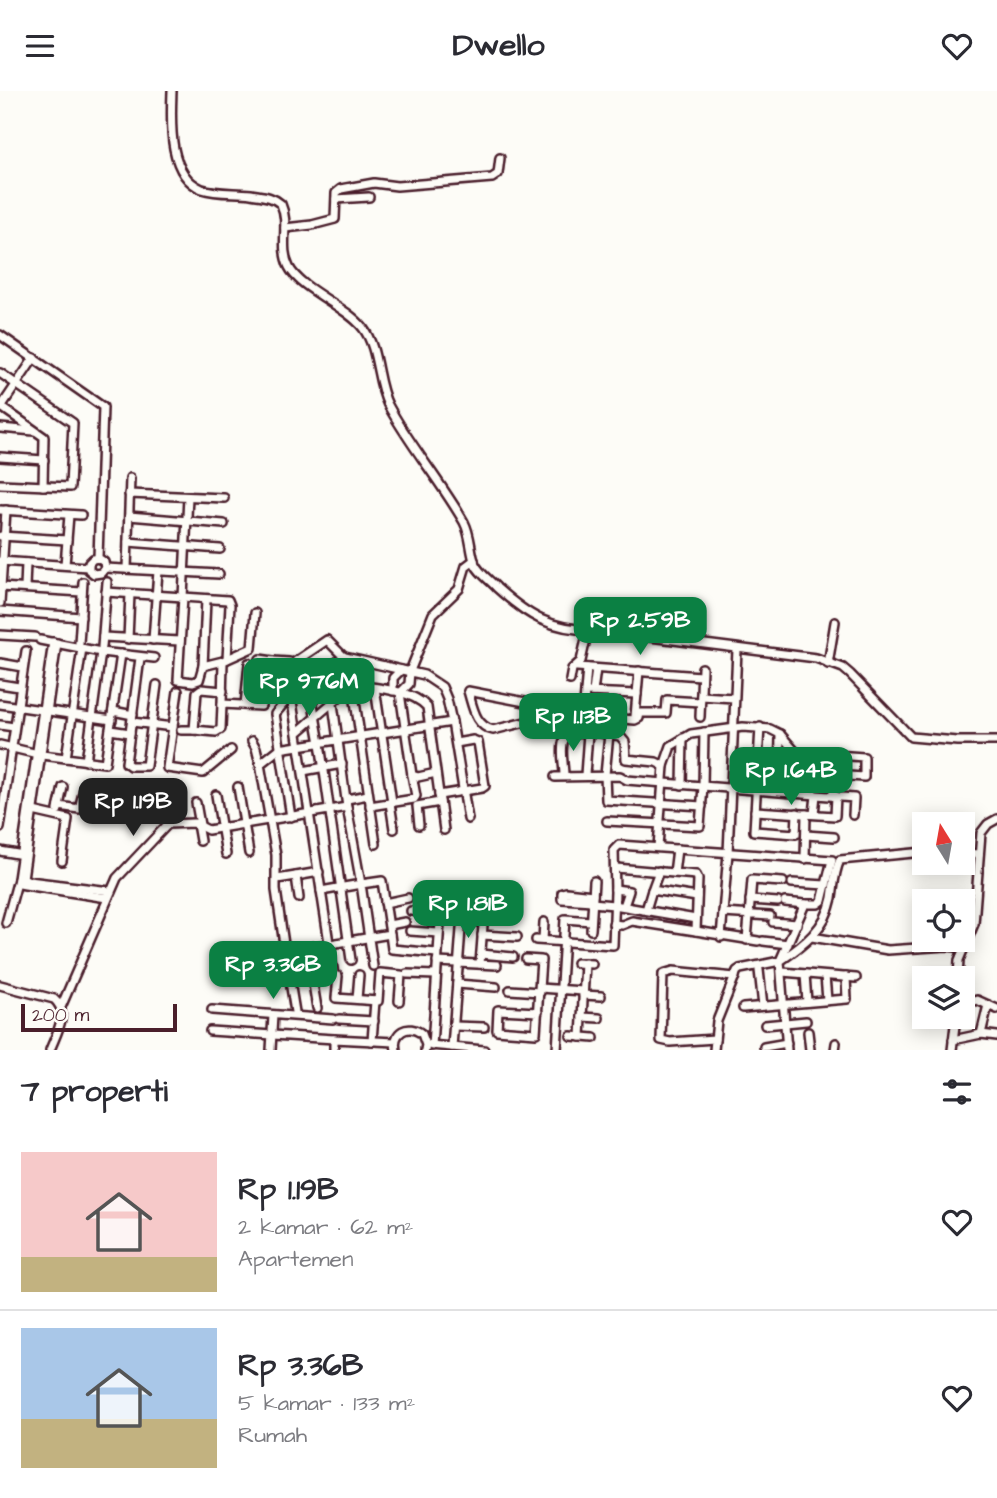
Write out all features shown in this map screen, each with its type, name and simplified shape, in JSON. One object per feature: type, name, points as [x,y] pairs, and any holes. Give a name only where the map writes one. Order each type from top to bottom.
[{"type":"street","points":[[172,91],[174,142],[179,163],[188,178],[200,188],[209,191],[273,198],[283,209],[284,249],[293,273],[353,318],[366,333],[388,404],[464,522],[470,533],[474,560],[481,572],[513,602],[556,627],[816,658],[850,674],[911,737],[944,741],[997,741]]},
{"type":"street","points":[[285,228],[335,219],[337,191],[341,188],[374,183],[397,186],[495,177],[498,174],[500,158]]},
{"type":"street","points":[[336,199],[369,197]]},
{"type":"street","points":[[0,335],[103,407],[98,558]]},
{"type":"street","points":[[34,358],[1,406],[44,437],[43,486]]},
{"type":"street","points":[[0,373],[73,423],[70,487],[0,484]]},
{"type":"street","points":[[0,428],[37,431]]},
{"type":"street","points":[[0,457],[44,460]]},
{"type":"street","points":[[127,569],[130,478]]},
{"type":"street","points":[[130,494],[224,499]]},
{"type":"street","points":[[188,497],[178,680],[193,683],[199,680],[203,666],[206,600]]},
{"type":"street","points":[[0,603],[3,510],[80,515]]},
{"type":"street","points":[[65,565],[69,515]]},
{"type":"street","points":[[129,516],[224,524]]},
{"type":"street","points":[[2,536],[67,540]]},
{"type":"street","points":[[128,542],[219,549]]},
{"type":"street","points":[[89,567],[93,559],[98,558]]},
{"type":"street","points":[[98,558],[104,562],[105,568]]},
{"type":"street","points":[[396,692],[408,686],[410,671],[433,614],[459,589],[466,566],[474,560]]},
{"type":"street","points":[[1,561],[89,567]]},
{"type":"street","points":[[25,588],[26,562]]},
{"type":"street","points":[[89,567],[91,572],[98,575],[105,568],[219,574]]},
{"type":"street","points":[[153,640],[158,571]]},
{"type":"street","points":[[66,758],[81,646],[83,582]]},
{"type":"street","points":[[86,761],[102,650],[107,582]]},
{"type":"street","points":[[1,587],[82,592]]},
{"type":"street","points":[[106,592],[224,599],[230,605],[221,729],[216,732],[181,730]]},
{"type":"street","points":[[128,639],[130,594]]},
{"type":"street","points":[[0,611],[81,617]]},
{"type":"street","points":[[203,666],[253,648],[255,613]]},
{"type":"street","points":[[828,664],[835,622]]},
{"type":"street","points":[[570,680],[572,669],[581,661],[588,630]]},
{"type":"street","points":[[0,635],[154,658]]},
{"type":"street","points":[[103,638],[180,641]]},
{"type":"street","points":[[260,659],[293,662],[327,640],[349,664],[376,844]]},
{"type":"street","points":[[6,923],[20,879],[55,642]]},
{"type":"street","points":[[721,937],[728,853],[737,650]]},
{"type":"street","points":[[0,828],[26,651]]},
{"type":"street","points":[[0,745],[39,754],[106,762],[121,654]]},
{"type":"street","points":[[291,817],[275,714],[291,695],[344,657],[424,675],[442,687],[452,722],[468,819]]},
{"type":"street","points":[[140,658],[126,763],[130,766],[144,768],[157,685]]},
{"type":"street","points":[[222,704],[261,706],[273,661]]},
{"type":"street","points":[[0,663],[23,667]]},
{"type":"street","points":[[245,705],[249,663]]},
{"type":"street","points":[[328,667],[373,966]]},
{"type":"street","points":[[577,667],[701,672],[700,717]]},
{"type":"street","points":[[583,716],[592,668]]},
{"type":"street","points":[[370,806],[415,798],[406,729],[393,678],[401,670]]},
{"type":"street","points":[[635,720],[639,671]]},
{"type":"street","points":[[248,679],[269,683]]},
{"type":"street","points":[[309,681],[351,960]]},
{"type":"street","points":[[0,684],[19,687]]},
{"type":"street","points":[[298,732],[352,685],[396,692],[426,705],[444,830]]},
{"type":"street","points":[[375,688],[394,829]]},
{"type":"street","points":[[194,730],[197,692],[201,689],[223,691]]},
{"type":"street","points":[[178,691],[166,768],[203,773],[230,750]]},
{"type":"street","points":[[558,714],[556,708],[468,691],[479,722],[487,729],[493,730],[558,714],[635,720]]},
{"type":"street","points":[[589,692],[637,694]]},
{"type":"street","points":[[291,695],[336,976],[336,998],[378,1001],[380,973],[401,975],[399,1000]]},
{"type":"street","points":[[635,720],[642,712],[667,713],[667,700],[734,698]]},
{"type":"street","points":[[0,704],[92,717],[113,715],[152,725],[173,727]]},
{"type":"street","points":[[545,717],[546,707]]},
{"type":"street","points":[[260,764],[279,749],[452,722]]},
{"type":"street","points":[[0,725],[14,727]]},
{"type":"street","points":[[760,727],[754,831],[796,834],[797,813]]},
{"type":"street","points":[[659,847],[664,766],[668,750],[684,738],[704,732],[760,727],[780,734],[798,753],[801,793]]},
{"type":"street","points":[[110,730],[130,733]]},
{"type":"street","points":[[607,821],[700,826],[704,732]]},
{"type":"street","points":[[585,775],[588,733]]},
{"type":"street","points":[[564,775],[564,740],[570,735],[588,733],[609,734],[624,739],[626,759],[623,776]]},
{"type":"street","points":[[609,734],[605,797],[609,801],[702,806]]},
{"type":"street","points":[[779,791],[780,734]]},
{"type":"street","points":[[682,785],[684,738]]},
{"type":"street","points":[[419,825],[417,806],[485,786],[478,742],[475,740],[456,743]]},
{"type":"street","points":[[252,741],[260,764],[276,855],[276,890],[295,1012]]},
{"type":"street","points":[[801,773],[864,777],[863,757],[807,753]]},
{"type":"street","points":[[23,855],[33,811],[39,754]]},
{"type":"street","points":[[626,759],[656,761],[664,766]]},
{"type":"street","points":[[303,771],[342,764]]},
{"type":"street","points":[[412,775],[418,777],[436,773]]},
{"type":"street","points":[[755,811],[835,815],[834,775]]},
{"type":"street","points":[[555,776],[623,776],[627,780],[854,798],[853,815]]},
{"type":"street","points":[[57,815],[63,787]]},
{"type":"street","points":[[238,787],[249,853]]},
{"type":"street","points":[[62,862],[68,819],[81,806],[84,789]]},
{"type":"street","points":[[216,795],[226,854]]},
{"type":"street","points":[[50,1050],[62,1017],[61,1007],[119,874],[166,825],[199,825],[208,830],[244,825],[329,811],[368,795]]},
{"type":"street","points":[[805,859],[806,835],[816,795]]},
{"type":"street","points":[[196,803],[200,841]]},
{"type":"street","points":[[59,806],[75,810]]},
{"type":"street","points":[[33,811],[68,819]]},
{"type":"street","points":[[975,910],[981,833],[988,824],[997,819]]},
{"type":"street","points":[[806,835],[834,837]]},
{"type":"street","points":[[544,922],[540,940],[612,944],[614,850],[617,846],[832,860],[820,903],[750,900]]},
{"type":"street","points":[[674,873],[677,849]]},
{"type":"street","points":[[0,851],[23,855]]},
{"type":"street","points":[[714,1050],[717,1021],[740,969],[780,961],[803,946],[825,921],[831,902],[835,870],[840,860],[912,853]]},
{"type":"street","points":[[975,854],[979,854]]},
{"type":"street","points":[[615,868],[696,875],[696,931]]},
{"type":"street","points":[[646,910],[659,871]]},
{"type":"street","points":[[277,879],[318,872]]},
{"type":"street","points":[[296,876],[299,898]]},
{"type":"street","points":[[20,879],[20,884],[25,885],[109,894]]},
{"type":"street","points":[[747,940],[752,880],[827,885]]},
{"type":"street","points":[[321,891],[382,881],[392,949],[459,963],[497,965]]},
{"type":"street","points":[[591,930],[594,881]]},
{"type":"street","points":[[624,906],[632,882]]},
{"type":"street","points":[[615,889],[629,891]]},
{"type":"street","points":[[652,890],[698,897]]},
{"type":"street","points":[[428,1047],[442,891]]},
{"type":"street","points":[[385,903],[408,898]]},
{"type":"street","points":[[593,900],[696,919]]},
{"type":"street","points":[[441,904],[463,903],[452,1047]]},
{"type":"street","points":[[764,1047],[787,1047],[780,961],[805,904]]},
{"type":"street","points":[[463,910],[484,912],[480,964]]},
{"type":"street","points":[[411,911],[440,913]]},
{"type":"street","points":[[723,913],[797,924]]},
{"type":"street","points":[[557,1050],[565,919],[592,921]]},
{"type":"street","points":[[613,924],[622,925],[632,921],[721,937],[788,944]]},
{"type":"street","points":[[389,925],[405,922]]},
{"type":"street","points":[[410,931],[439,933]]},
{"type":"street","points":[[285,951],[390,934]]},
{"type":"street","points":[[482,935],[517,937]]},
{"type":"street","points":[[811,937],[888,950],[912,948]]},
{"type":"street","points":[[307,948],[317,1008]]},
{"type":"street","points":[[481,954],[513,957]]},
{"type":"street","points":[[526,960],[541,960],[540,990],[538,1012],[536,1033],[497,1030],[498,1010],[538,1012]]},
{"type":"street","points":[[581,1037],[584,963]]},
{"type":"street","points":[[759,970],[763,1006]]},
{"type":"street","points":[[715,1039],[670,1042],[661,1039],[663,974],[673,971],[735,977]]},
{"type":"street","points":[[782,972],[856,978]]},
{"type":"street","points":[[407,974],[436,975]]},
{"type":"street","points":[[806,974],[807,1002]]},
{"type":"street","points":[[357,999],[359,975]]},
{"type":"street","points":[[825,976],[827,1000]]},
{"type":"street","points":[[743,1008],[847,999],[846,977]]},
{"type":"street","points":[[457,984],[496,987]]},
{"type":"street","points":[[0,985],[54,999],[61,1007]]},
{"type":"street","points":[[510,990],[561,990],[601,996]]},
{"type":"street","points":[[372,1041],[375,1000]]},
{"type":"street","points":[[975,1001],[997,1009]]},
{"type":"street","points":[[981,1034],[988,1005]]},
{"type":"street","points":[[212,1010],[374,1021]]},
{"type":"street","points":[[271,1050],[274,1015]]},
{"type":"street","points":[[582,1017],[598,1018]]},
{"type":"street","points":[[765,1025],[806,1021]]},
{"type":"street","points":[[454,1027],[484,1027]]},
{"type":"street","points":[[210,1031],[372,1041],[395,1046],[401,1031],[412,1028],[422,1034],[428,1047]]},
{"type":"street","points":[[952,1050],[955,1029]]},
{"type":"street","points":[[808,1032],[810,1050]]},
{"type":"street","points":[[954,1040],[981,1034],[997,1036]]},
{"type":"street","points":[[571,1036],[594,1038]]},
{"type":"street","points":[[334,1039],[334,1050]]},
{"type":"street","points":[[428,1047],[484,1050]]}]
